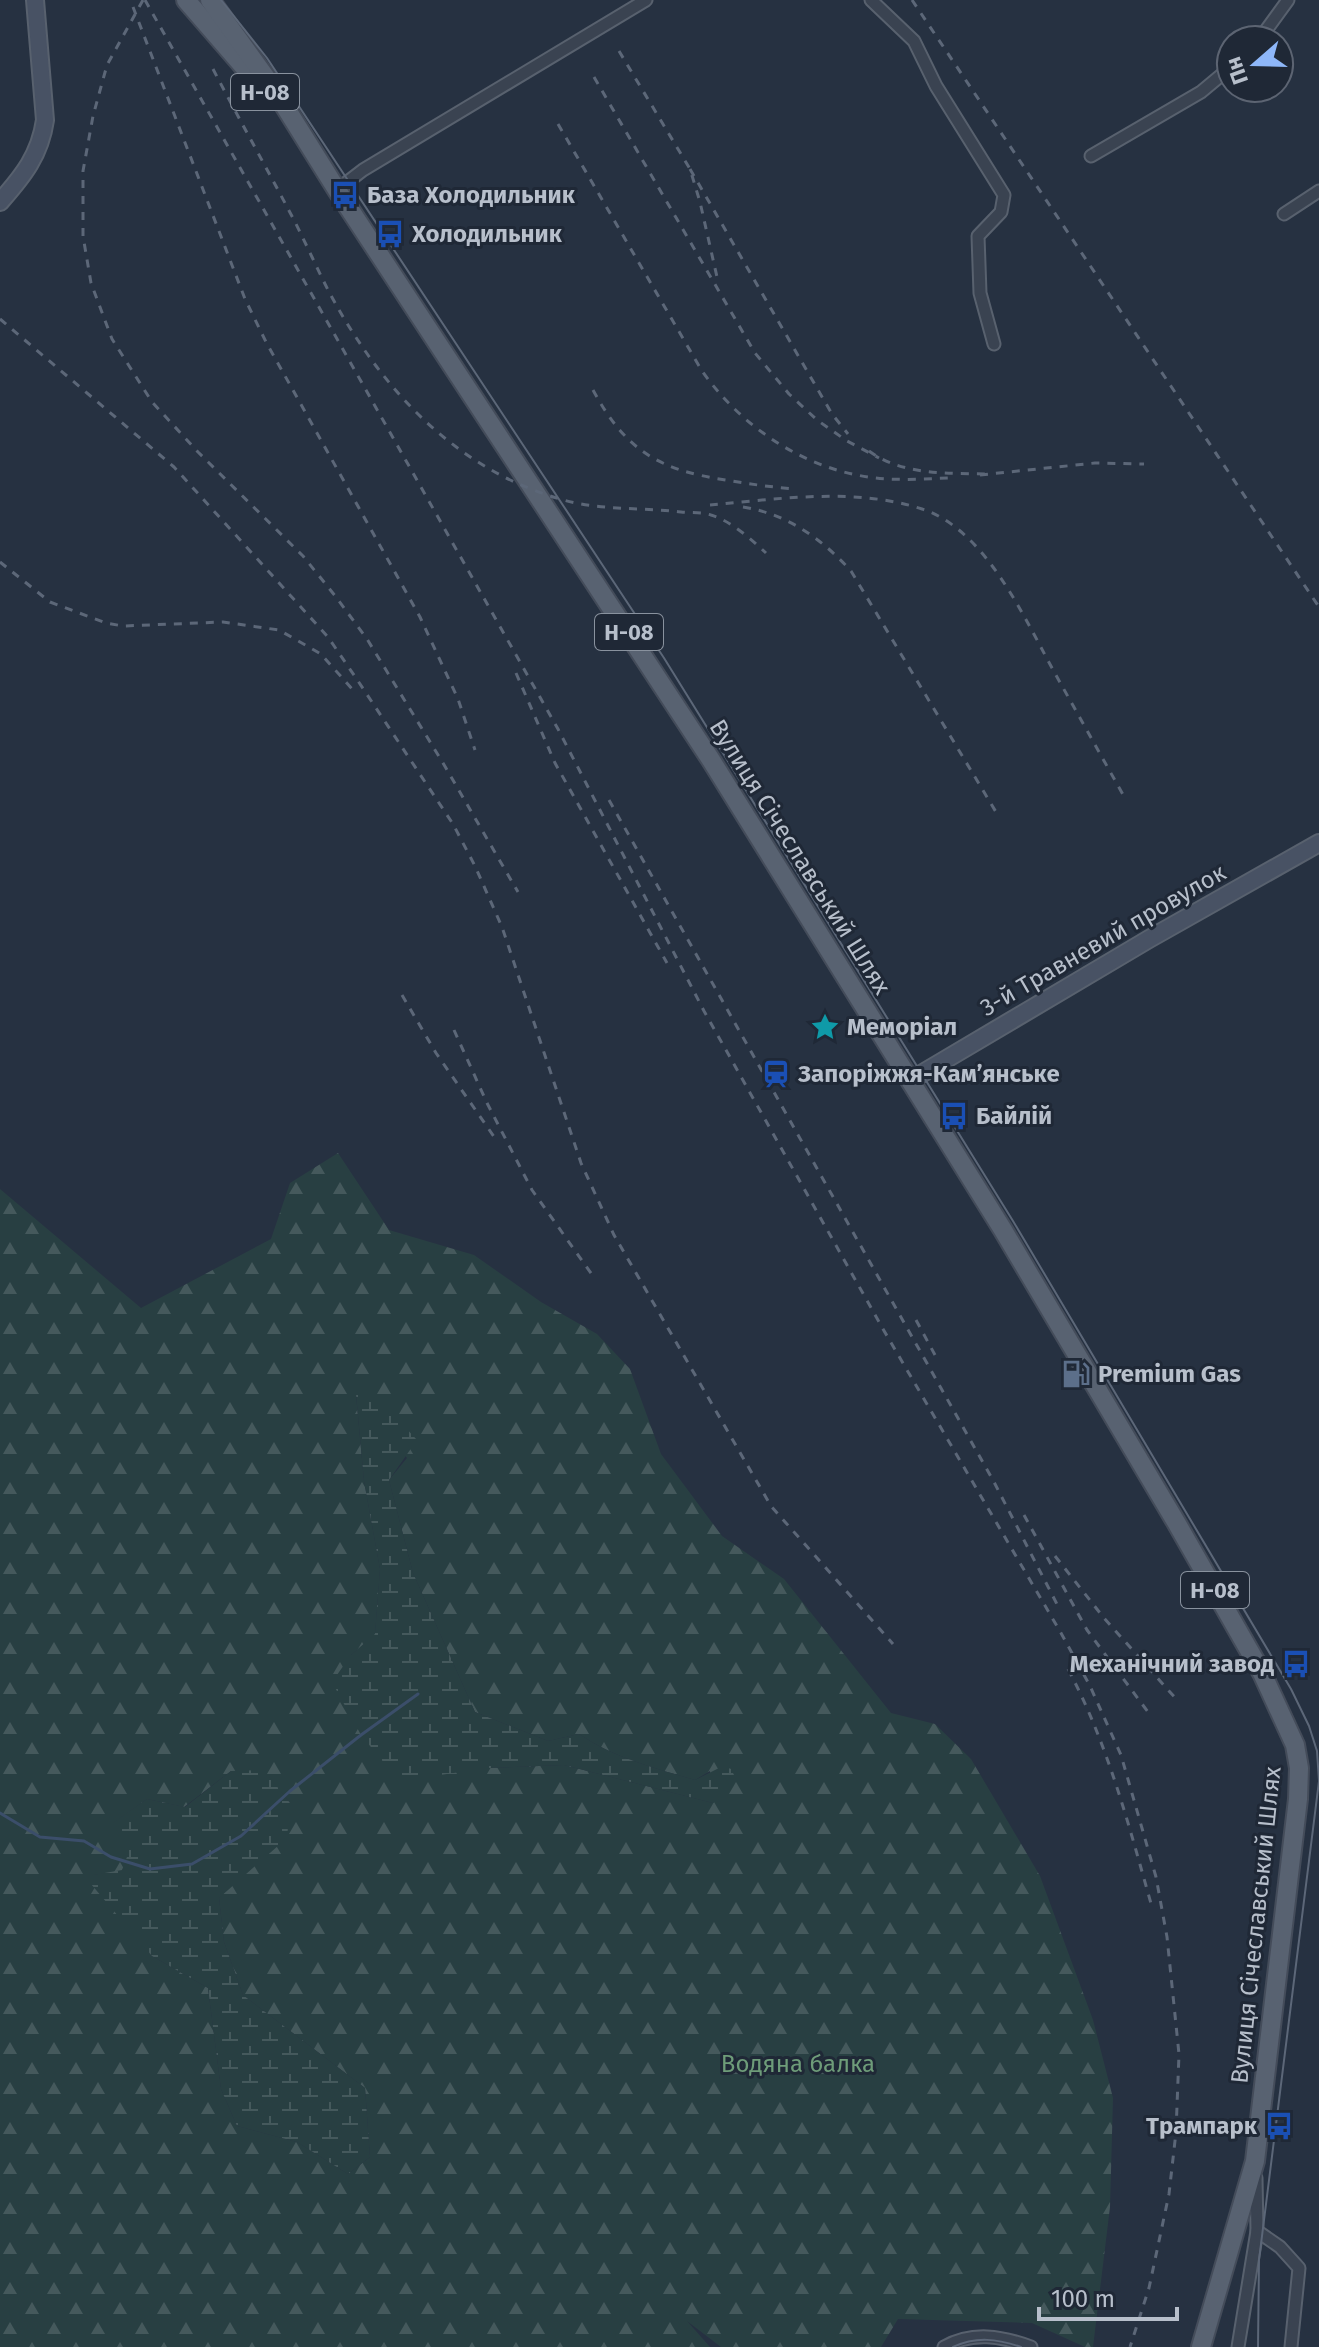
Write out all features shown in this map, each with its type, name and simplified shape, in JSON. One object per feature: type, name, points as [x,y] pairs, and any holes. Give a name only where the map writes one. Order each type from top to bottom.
[{"type":"main road","points":[[0,202],[35,158],[42,140],[44,108],[35,0]]},
{"type":"main road","name":"Вулиця Січеславський Шлях","points":[[186,0],[266,92],[337,190]]},
{"type":"main road","name":"Вулиця Січеславський Шлях","points":[[210,0],[274,89],[687,723],[1073,1345],[1262,1673],[1295,1745],[1299,1768],[1298,1799],[1255,2161]]},
{"type":"main road","name":"3-й Травневий провулок","points":[[911,1080],[1319,843]]},
{"type":"main road","name":"Н-08","points":[[1201,2347],[1255,2161]]},
{"type":"street","points":[[337,190],[363,170],[646,0]]},
{"type":"street","points":[[871,0],[914,41],[936,86],[1004,195],[1001,212],[978,236],[980,293],[994,344]]},
{"type":"street","points":[[1271,24],[1288,0]]},
{"type":"street","points":[[1091,156],[1201,92],[1215,80]]},
{"type":"street","points":[[1284,214],[1319,191]]},
{"type":"street","points":[[1238,2347],[1257,2231],[1255,2161]]},
{"type":"street","points":[[1257,2231],[1280,2247],[1299,2268],[1291,2347]]},
{"type":"street","points":[[944,2347],[966,2338],[992,2336],[1031,2347]]},
{"type":"green space","name":"Водяна балка","points":[[338,1153],[389,1230],[474,1255],[541,1302],[597,1334],[630,1369],[661,1454],[722,1536],[784,1579],[891,1713],[935,1724],[971,1759],[1040,1876],[1093,2020],[1113,2098],[1110,2207],[1093,2347],[1085,2347],[1032,2323],[898,2319],[881,2347],[721,2347],[687,2321],[710,2347],[0,2347],[0,1189],[141,1308],[271,1239],[290,1183]],"holes":[[[356,1395],[407,1458],[389,1480],[413,1573],[475,1712],[548,1741],[579,1734],[621,1756],[695,1780],[710,1771],[713,1803],[564,1765],[488,1768],[351,1655],[375,1635],[380,1569],[364,1481]],[[231,1771],[264,1771],[290,1803],[219,1898],[224,1942],[243,1995],[365,2088],[370,2157],[348,2174],[297,2142],[237,2126],[221,2089],[208,1988],[152,1956],[94,1875],[122,1871],[128,1857],[109,1826],[147,1799],[184,1807]]]},
{"type":"green space","points":[[356,1394],[389,1410],[417,1440],[389,1480],[413,1573],[475,1712],[548,1741],[579,1734],[621,1756],[695,1780],[723,1766],[731,1769],[735,1777],[724,1797],[713,1803],[564,1765],[488,1768],[399,1781],[361,1735],[332,1682],[351,1655],[375,1634],[380,1569],[364,1481]]},
{"type":"green space","points":[[264,1770],[290,1803],[287,1838],[219,1898],[224,1942],[243,1995],[365,2088],[370,2157],[348,2174],[297,2142],[237,2126],[221,2089],[208,1988],[152,1956],[91,1884],[93,1875],[122,1870],[127,1857],[108,1826],[147,1799],[185,1807],[231,1771]]},
{"type":"waterway","points":[[0,1813],[40,1837],[84,1841],[111,1857],[150,1869],[192,1864],[241,1836],[290,1791],[418,1694]]},
{"type":"tram line","points":[[221,0],[267,58],[664,658],[1013,1221],[1291,1689],[1309,1726],[1317,1751],[1319,1781],[1259,2260],[1258,2347]]},
{"type":"tram line","points":[[953,2347],[970,2341],[987,2340],[1021,2347]]},
{"type":"railway","points":[[143,0],[107,65],[83,171],[83,236],[91,283],[112,339],[152,402],[303,556],[367,639],[518,892]]},
{"type":"railway","points":[[145,0],[558,729],[704,1011],[883,1329],[1061,1633],[1090,1686],[1121,1755],[1156,1877],[1167,1937],[1179,2054],[1176,2132],[1169,2194],[1149,2288],[1130,2347]]},
{"type":"railway","points":[[912,0],[1319,607]]},
{"type":"railway","points":[[133,7],[245,299],[420,617],[458,699],[475,750]]},
{"type":"railway","points":[[619,51],[690,169],[717,277]]},
{"type":"railway","points":[[213,69],[348,325],[371,359],[423,419],[453,445],[521,485],[560,499],[590,505],[711,515],[733,526],[766,553]]},
{"type":"railway","points":[[594,77],[755,353],[789,394],[817,420],[879,458]]},
{"type":"railway","points":[[558,124],[702,371],[735,409],[774,441],[796,454],[843,472],[888,479],[948,478]]},
{"type":"railway","points":[[690,169],[832,414],[848,434]]},
{"type":"railway","points":[[0,319],[174,467],[328,637],[358,681],[453,824],[475,866],[502,927],[581,1163],[614,1235],[771,1506],[893,1644]]},
{"type":"railway","points":[[593,390],[605,411],[632,443],[663,463],[702,476],[794,489]]},
{"type":"railway","points":[[869,451],[911,469],[989,474]]},
{"type":"railway","points":[[980,475],[1095,463],[1144,464]]},
{"type":"railway","points":[[710,505],[843,496],[896,502],[945,520],[966,536],[1002,580],[1126,800]]},
{"type":"railway","points":[[743,507],[774,515],[802,529],[828,548],[851,571],[996,812]]},
{"type":"railway","points":[[0,562],[50,602],[106,623],[123,626],[223,622],[279,630],[321,654],[352,689]]},
{"type":"railway","points":[[516,673],[555,763],[667,963]]},
{"type":"railway","points":[[609,800],[994,1482],[1060,1610]]},
{"type":"railway","points":[[402,995],[436,1053],[497,1141]]},
{"type":"railway","points":[[454,1030],[532,1190],[593,1276]]},
{"type":"railway","points":[[916,1320],[935,1355]]},
{"type":"railway","points":[[1024,1515],[1087,1630],[1148,1712]]},
{"type":"railway","points":[[1055,1556],[1104,1618],[1178,1701]]},
{"type":"railway","points":[[1068,1669],[1106,1756],[1152,1907]]},
{"type":"place","name":"База Холодильник","points":[[345,195]]},
{"type":"place","name":"Холодильник","points":[[390,234]]},
{"type":"place","name":"Меморіал","points":[[825,1027]]},
{"type":"place","name":"Запоріжжя-Кам’янське","points":[[776,1074]]},
{"type":"place","name":"Байлій","points":[[954,1116]]},
{"type":"place","name":"Premium Gas","points":[[1076,1374]]},
{"type":"place","name":"Механічний завод","points":[[1296,1664]]},
{"type":"place","name":"Трампарк","points":[[1279,2126]]}]
